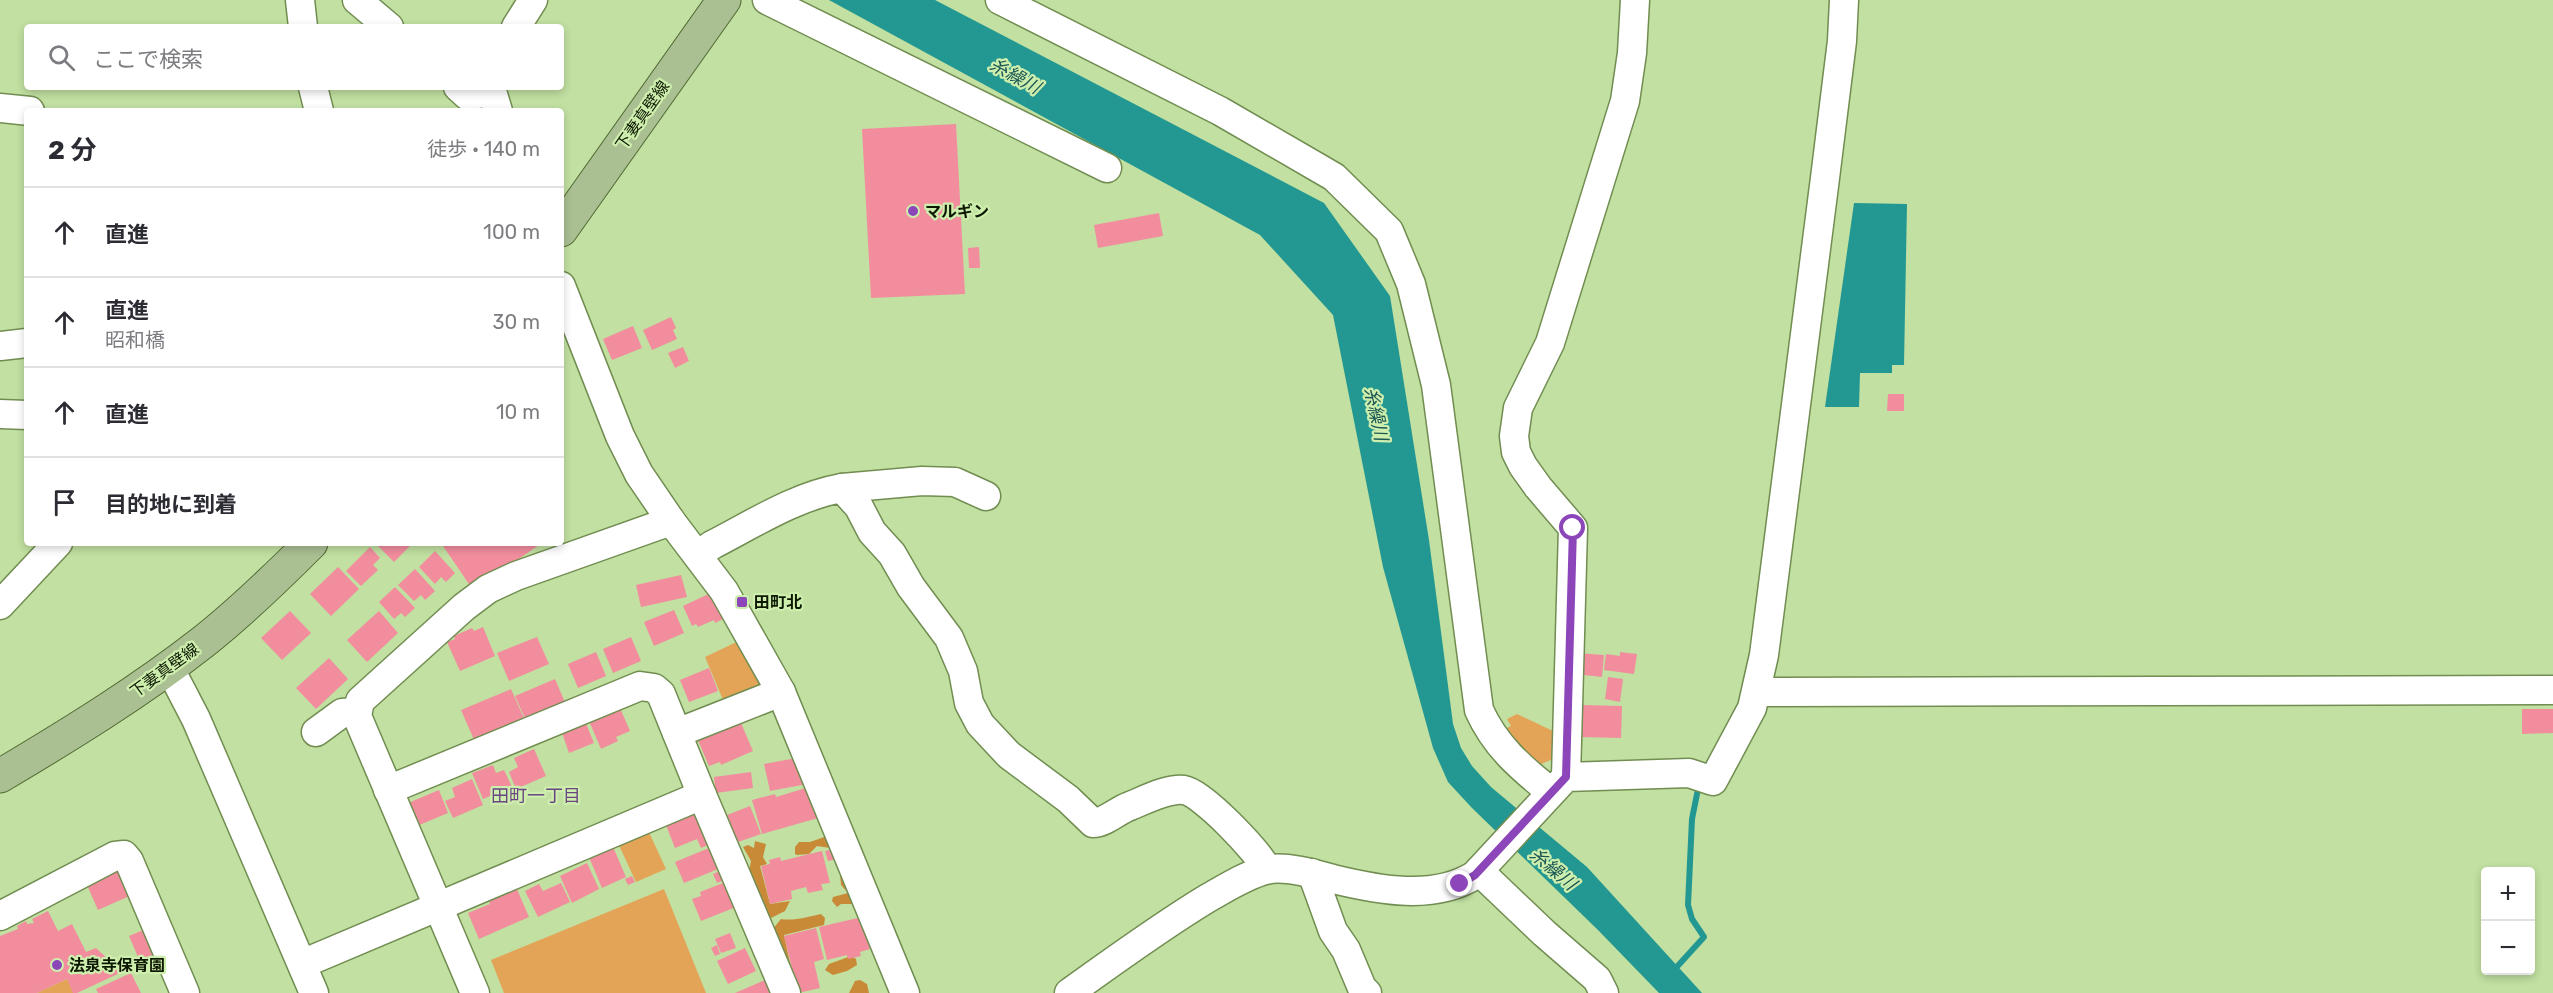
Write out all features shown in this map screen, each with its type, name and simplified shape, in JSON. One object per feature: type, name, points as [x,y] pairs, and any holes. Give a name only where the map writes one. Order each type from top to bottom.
[{"type":"main road","name":"下妻真壁線","points":[[564,226],[724,0]]},
{"type":"main road","name":"下妻真壁線","points":[[0,776],[129,696],[169,667],[243,608],[308,546]]},
{"type":"street","points":[[300,0],[303,24]]},
{"type":"street","points":[[357,0],[385,24]]},
{"type":"street","points":[[518,24],[533,0]]},
{"type":"street","points":[[767,0],[1107,168]]},
{"type":"street","points":[[1000,0],[1220,111],[1334,177],[1389,231],[1411,284],[1436,385],[1479,710],[1498,744],[1519,766],[1554,789]]},
{"type":"street","points":[[1554,789],[1573,528],[1538,488],[1523,466],[1516,452],[1514,436],[1518,408],[1550,343],[1622,112],[1632,53],[1635,0]]},
{"type":"street","points":[[1069,993],[1168,921],[1229,886],[1267,869],[1312,873],[1367,885],[1423,891],[1443,890],[1460,884],[1482,867],[1554,789],[1593,774],[1700,776],[1713,781],[1752,708],[1757,692],[1842,41],[1844,0]]},
{"type":"street","points":[[314,90],[318,108]]},
{"type":"street","points":[[464,95],[492,91],[497,108]]},
{"type":"street","points":[[0,108],[24,110]]},
{"type":"street","points":[[564,294],[620,436],[639,474],[670,521],[698,555],[749,632],[781,692],[905,993]]},
{"type":"street","points":[[0,346],[24,343]]},
{"type":"street","points":[[0,414],[24,415]]},
{"type":"street","points":[[698,555],[712,545],[824,491],[922,481],[956,482],[986,496]]},
{"type":"street","points":[[842,488],[859,507],[872,532],[892,554],[911,587],[948,638],[963,671],[969,703],[980,724],[1009,755],[1068,800],[1093,823],[1099,823],[1119,810],[1174,791],[1189,792],[1207,804],[1261,858],[1267,869]]},
{"type":"street","points":[[475,993],[357,712],[360,701],[464,607],[489,589],[562,550],[670,521]]},
{"type":"street","points":[[0,605],[55,546]]},
{"type":"street","points":[[169,667],[196,719],[314,993]]},
{"type":"street","points":[[388,790],[640,686],[654,688],[661,694],[786,993]]},
{"type":"street","points":[[1757,692],[2553,690]]},
{"type":"street","points":[[677,733],[781,692]]},
{"type":"street","points":[[316,732],[342,713],[357,712]]},
{"type":"street","points":[[302,964],[702,795]]},
{"type":"street","points":[[0,916],[115,856],[124,855],[129,861],[185,993]]},
{"type":"street","points":[[1482,867],[1544,933],[1597,979],[1604,993]]},
{"type":"street","points":[[1312,873],[1333,931],[1346,950],[1362,988],[1367,993]]},
{"type":"shaded area","points":[[745,638],[766,680],[762,693],[726,707],[705,657]]},
{"type":"shaded area","points":[[1517,714],[1553,731],[1563,739],[1560,756],[1532,768],[1502,730],[1511,726],[1507,719]]},
{"type":"shaded area","points":[[647,828],[666,869],[636,882],[617,841]]},
{"type":"shaded area","points":[[830,835],[830,848],[817,846],[809,854],[795,854],[795,847],[799,842],[810,842]]},
{"type":"shaded area","points":[[755,841],[766,844],[763,857],[767,864],[760,866],[770,904],[790,901],[785,911],[769,919],[749,872],[751,861],[743,847],[748,845],[754,848]]},
{"type":"shaded area","points":[[843,871],[854,904],[841,904],[837,907],[832,901],[833,897],[848,893],[841,885],[840,874]]},
{"type":"shaded area","points":[[664,889],[706,993],[504,993],[491,960]]},
{"type":"shaded area","points":[[821,914],[825,918],[824,925],[784,935],[791,968],[772,930],[781,919],[796,919]]},
{"type":"shaded area","points":[[851,956],[856,959],[857,965],[847,971],[833,975],[825,970],[829,964]]},
{"type":"shaded area","points":[[67,979],[74,993],[37,993]]},
{"type":"shaded area","points":[[860,980],[867,984],[869,993],[849,993],[855,981]]},
{"type":"water","name":"糸繰川","points":[[829,0],[935,0],[1324,203],[1390,296],[1429,540],[1453,724],[1461,748],[1472,766],[1491,787],[1587,867],[1702,993],[1659,993],[1448,782],[1433,748],[1383,567],[1333,315],[1260,235]]},
{"type":"water","points":[[1854,203],[1907,204],[1904,365],[1892,365],[1892,373],[1860,373],[1859,407],[1825,407]]},
{"type":"building","name":"マルギン","points":[[956,124],[965,294],[871,298],[862,129]]},
{"type":"building","points":[[1159,213],[1163,236],[1098,248],[1094,225]]},
{"type":"building","points":[[979,247],[980,268],[969,268],[968,248]]},
{"type":"building","points":[[671,317],[676,328],[673,330],[677,339],[652,350],[643,330]]},
{"type":"building","points":[[633,326],[642,348],[612,360],[603,339]]},
{"type":"building","points":[[683,347],[689,361],[675,368],[668,353]]},
{"type":"building","points":[[1888,394],[1904,394],[1904,411],[1887,411]]},
{"type":"building","points":[[378,546],[410,546],[394,562]]},
{"type":"building","points":[[443,546],[538,546],[473,590]]},
{"type":"building","points":[[370,547],[380,558],[373,565],[378,570],[361,586],[346,571]]},
{"type":"building","points":[[435,551],[455,573],[446,582],[441,577],[435,584],[419,567]]},
{"type":"building","points":[[338,567],[359,589],[331,616],[310,594]]},
{"type":"building","points":[[415,569],[435,591],[425,600],[421,595],[414,601],[398,585]]},
{"type":"building","points":[[681,575],[687,597],[641,607],[636,585]]},
{"type":"building","points":[[395,587],[415,608],[405,617],[401,613],[394,619],[379,602]]},
{"type":"building","points":[[717,590],[725,618],[715,623],[714,620],[698,627],[696,624],[692,626],[683,606]]},
{"type":"building","points":[[674,610],[684,633],[654,646],[644,622]]},
{"type":"building","points":[[290,611],[311,633],[282,660],[261,638]]},
{"type":"building","points":[[379,611],[398,633],[367,662],[347,640]]},
{"type":"building","points":[[483,627],[495,656],[460,671],[447,642],[455,639],[454,636],[472,628],[474,631]]},
{"type":"building","points":[[537,637],[549,664],[509,681],[497,653]]},
{"type":"building","points":[[631,637],[641,661],[613,673],[603,649]]},
{"type":"building","points":[[596,652],[606,676],[578,688],[568,664]]},
{"type":"building","points":[[1620,652],[1637,654],[1634,674],[1604,670],[1606,654],[1620,656]]},
{"type":"building","points":[[1577,653],[1604,655],[1602,677],[1575,674]]},
{"type":"building","points":[[329,658],[348,679],[316,709],[296,688]]},
{"type":"building","points":[[709,668],[718,691],[689,702],[680,680]]},
{"type":"building","points":[[1608,677],[1623,679],[1620,702],[1605,699]]},
{"type":"building","points":[[555,679],[567,707],[527,723],[515,696]]},
{"type":"building","points":[[511,689],[526,723],[475,742],[461,710]]},
{"type":"building","points":[[1581,705],[1622,706],[1621,738],[1580,737]]},
{"type":"building","points":[[620,708],[630,731],[616,737],[618,741],[601,749],[589,721]]},
{"type":"building","points":[[2522,709],[2553,709],[2553,733],[2522,734]]},
{"type":"building","points":[[585,721],[594,743],[569,753],[561,730]]},
{"type":"building","points":[[741,723],[753,751],[721,765],[720,762],[709,766],[698,740]]},
{"type":"building","points":[[534,749],[546,776],[516,789],[509,772],[518,767],[514,758]]},
{"type":"building","points":[[802,757],[807,784],[770,791],[764,764]]},
{"type":"building","points":[[493,765],[496,773],[504,770],[512,787],[483,799],[472,773]]},
{"type":"building","points":[[751,772],[753,788],[716,793],[714,777]]},
{"type":"building","points":[[472,779],[483,805],[453,818],[445,801],[455,797],[452,788]]},
{"type":"building","points":[[809,787],[818,818],[762,834],[752,800],[775,794],[776,797]]},
{"type":"building","points":[[439,790],[448,813],[417,826],[408,803]]},
{"type":"building","points":[[750,806],[761,834],[738,842],[727,815]]},
{"type":"building","points":[[695,814],[702,832],[709,828],[715,842],[701,848],[697,839],[675,848],[666,825]]},
{"type":"building","points":[[613,847],[626,877],[602,888],[589,857]]},
{"type":"building","points":[[709,848],[718,869],[684,883],[675,862]]},
{"type":"building","points":[[840,848],[842,858],[828,861],[825,851]]},
{"type":"building","points":[[822,851],[830,883],[821,884],[823,890],[808,893],[806,887],[791,891],[792,899],[770,904],[761,866],[770,864],[769,860],[780,857],[781,861]]},
{"type":"building","points":[[587,863],[599,889],[572,903],[560,876]]},
{"type":"building","points":[[123,869],[134,894],[98,910],[87,885]]},
{"type":"building","points":[[725,869],[729,878],[717,883],[713,874]]},
{"type":"building","points":[[632,876],[635,882],[628,885],[625,879]]},
{"type":"building","points":[[731,880],[741,905],[701,921],[692,899],[701,896],[700,892]]},
{"type":"building","points":[[561,883],[570,902],[538,917],[525,891],[539,884],[543,891]]},
{"type":"building","points":[[516,887],[529,917],[479,939],[468,913],[490,904],[488,899]]},
{"type":"building","name":"法泉寺保育園","points":[[48,911],[58,931],[72,924],[86,952],[96,948],[122,972],[77,993],[73,993],[67,979],[37,993],[0,993],[0,936],[18,929],[17,926],[26,921],[27,924],[34,923],[32,919]]},
{"type":"building","points":[[862,917],[870,949],[860,952],[861,956],[848,959],[847,955],[827,960],[819,927]]},
{"type":"building","points":[[148,928],[161,955],[141,964],[129,936]]},
{"type":"building","points":[[816,928],[824,959],[814,962],[820,988],[798,993],[784,936]]},
{"type":"building","points":[[730,933],[736,948],[721,953],[715,939]]},
{"type":"building","points":[[717,945],[720,954],[715,956],[711,948]]},
{"type":"building","points":[[745,948],[756,971],[728,984],[717,961]]},
{"type":"building","points":[[131,973],[141,993],[98,993],[96,989]]},
{"type":"building","points":[[765,980],[770,993],[735,993]]},
{"type":"waterway","points":[[1674,970],[1704,937],[1692,919],[1688,905],[1692,819],[1699,784]]},
{"type":"place","name":"マルギン","points":[[913,211]]},
{"type":"place","name":"田町北","points":[[742,602]]},
{"type":"place","name":"法泉寺保育園","points":[[57,965]]},
{"type":"district","name":"田町一丁目","points":[[536,796]]},
{"type":"route","points":[[1460,884],[1475,875],[1566,777],[1573,528]]}]
